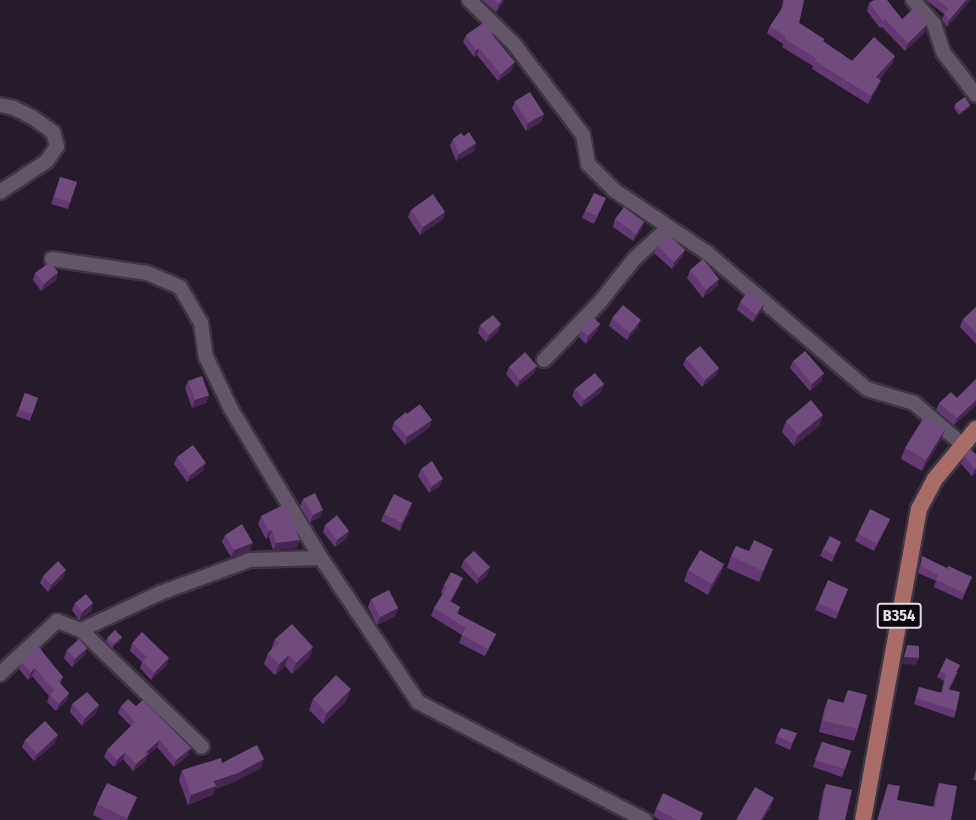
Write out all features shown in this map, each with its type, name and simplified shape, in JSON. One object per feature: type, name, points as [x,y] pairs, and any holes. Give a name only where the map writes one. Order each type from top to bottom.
[{"type":"main road","name":"B354","points":[[863,820],[919,509],[935,479],[976,429]]},
{"type":"street","points":[[469,0],[514,44],[583,135],[588,164],[615,190],[705,252],[867,389],[914,403],[962,444]]},
{"type":"street","points":[[913,0],[934,24],[943,52],[976,95]]},
{"type":"street","points":[[0,105],[14,108],[32,117],[52,132],[57,146],[47,160],[0,192]]},
{"type":"street","points":[[544,360],[600,302],[635,258],[668,228]]},
{"type":"street","points":[[52,259],[147,273],[180,287],[201,323],[206,357],[231,409],[321,558],[418,702],[645,820]]},
{"type":"street","points":[[81,630],[160,593],[250,560],[321,558]]},
{"type":"street","points":[[0,674],[57,621],[81,630],[202,747]]},
{"type":"building","points":[[784,0],[804,0],[799,23],[852,61],[874,37],[895,56],[876,77],[881,80],[871,96],[815,61],[817,59],[785,39],[786,37],[770,26],[783,7]]},
{"type":"building","points":[[874,0],[887,0],[902,19],[913,9],[928,24],[908,43],[885,19],[883,21],[869,3]]},
{"type":"building","points":[[938,0],[966,0],[949,20],[944,12],[949,9]]},
{"type":"building","points":[[486,21],[494,37],[515,62],[501,74],[479,48],[476,50],[466,35]]},
{"type":"building","points":[[530,92],[544,114],[528,123],[515,101]]},
{"type":"building","points":[[965,97],[970,105],[961,112],[955,104]]},
{"type":"building","points":[[469,132],[476,143],[459,154],[453,139],[461,133],[464,136]]},
{"type":"building","points":[[60,177],[77,182],[70,202],[54,197]]},
{"type":"building","points":[[594,193],[606,198],[597,216],[585,211]]},
{"type":"building","points":[[433,194],[445,212],[423,227],[411,210]]},
{"type":"building","points":[[624,207],[644,222],[636,234],[615,219]]},
{"type":"building","points":[[669,235],[685,250],[674,262],[657,245]]},
{"type":"building","points":[[703,259],[719,279],[706,290],[690,270]]},
{"type":"building","points":[[50,262],[58,272],[44,284],[35,273]]},
{"type":"building","points":[[749,290],[764,304],[756,315],[740,302]]},
{"type":"building","points":[[623,305],[641,320],[630,333],[612,318]]},
{"type":"building","points":[[976,307],[976,333],[963,319]]},
{"type":"building","points":[[493,315],[501,324],[489,335],[480,325]]},
{"type":"building","points":[[593,317],[600,324],[588,336],[581,330]]},
{"type":"building","points":[[700,346],[719,368],[705,380],[686,358]]},
{"type":"building","points":[[805,351],[824,373],[812,384],[793,361]]},
{"type":"building","points":[[525,352],[537,366],[520,380],[509,367]]},
{"type":"building","points":[[595,373],[604,384],[584,400],[575,389]]},
{"type":"building","points":[[202,376],[209,395],[195,400],[188,381]]},
{"type":"building","points":[[976,379],[976,400],[957,418],[939,403],[951,392],[957,398]]},
{"type":"building","points":[[25,393],[38,398],[32,414],[19,409]]},
{"type":"building","points":[[811,400],[823,415],[798,435],[786,421]]},
{"type":"building","points":[[420,404],[432,420],[407,437],[394,422]]},
{"type":"building","points":[[924,417],[945,429],[926,460],[905,448]]},
{"type":"building","points":[[193,445],[206,463],[190,475],[177,457]]},
{"type":"building","points":[[970,449],[976,454],[975,469],[964,456]]},
{"type":"building","points":[[432,461],[443,479],[432,486],[421,469]]},
{"type":"building","points":[[315,493],[323,510],[313,515],[303,499]]},
{"type":"building","points":[[394,494],[412,503],[402,523],[384,514]]},
{"type":"building","points":[[285,504],[300,540],[276,543],[272,530],[269,531],[261,516]]},
{"type":"building","points":[[870,509],[890,519],[877,544],[858,534]]},
{"type":"building","points":[[337,515],[349,531],[337,540],[325,525]]},
{"type":"building","points":[[242,524],[253,543],[234,550],[225,535]]},
{"type":"building","points":[[830,536],[841,542],[834,555],[823,549]]},
{"type":"building","points":[[754,540],[773,549],[763,571],[731,556],[736,546],[749,551]]},
{"type":"building","points":[[700,550],[724,564],[712,584],[688,570]]},
{"type":"building","points":[[474,551],[490,567],[479,577],[464,560]]},
{"type":"building","points":[[922,556],[950,570],[948,566],[972,577],[964,593],[936,580],[938,575],[921,566]]},
{"type":"building","points":[[58,561],[66,570],[51,585],[43,576]]},
{"type":"building","points":[[451,572],[463,578],[450,601],[460,607],[456,613],[496,634],[488,649],[462,635],[466,628],[434,608],[447,587],[444,585]]},
{"type":"building","points":[[828,580],[848,589],[838,612],[818,603]]},
{"type":"building","points":[[389,590],[398,608],[380,617],[371,599]]},
{"type":"building","points":[[86,594],[93,603],[82,612],[75,603]]},
{"type":"building","points":[[292,624],[313,647],[296,663],[289,655],[279,664],[268,653],[279,643],[275,639]]},
{"type":"building","points":[[115,630],[122,637],[114,644],[107,638]]},
{"type":"building","points":[[142,632],[169,658],[154,673],[143,661],[147,657],[132,643]]},
{"type":"building","points":[[79,639],[87,648],[75,659],[67,650]]},
{"type":"building","points":[[907,645],[919,646],[919,658],[904,657]]},
{"type":"building","points":[[38,646],[63,677],[58,681],[69,693],[59,704],[50,695],[54,690],[35,668],[31,672],[21,662]]},
{"type":"building","points":[[946,658],[960,665],[948,689],[960,692],[956,711],[916,698],[919,687],[942,693],[946,674],[940,671]]},
{"type":"building","points":[[336,675],[351,689],[327,713],[313,699]]},
{"type":"building","points":[[848,690],[867,695],[858,729],[823,721],[828,699],[844,703]]},
{"type":"building","points":[[87,692],[99,705],[85,718],[72,704]]},
{"type":"building","points":[[128,699],[136,706],[143,700],[191,748],[176,760],[160,740],[136,764],[125,752],[117,760],[107,750],[135,722],[121,706]]},
{"type":"building","points":[[45,721],[58,735],[37,754],[25,740]]},
{"type":"building","points":[[781,728],[797,733],[792,743],[777,736]]},
{"type":"building","points":[[822,742],[851,751],[845,769],[815,760]]},
{"type":"building","points":[[257,745],[264,759],[238,773],[214,781],[216,786],[191,795],[182,770],[221,758],[222,763]]},
{"type":"building","points":[[107,783],[137,797],[127,818],[97,804]]},
{"type":"building","points":[[939,783],[957,786],[951,820],[878,820],[888,784],[900,786],[897,800],[935,807]]},
{"type":"building","points":[[826,784],[852,790],[845,820],[819,820]]},
{"type":"building","points":[[755,787],[774,798],[761,820],[736,820]]},
{"type":"building","points":[[663,793],[703,813],[700,820],[677,820],[656,809]]}]
